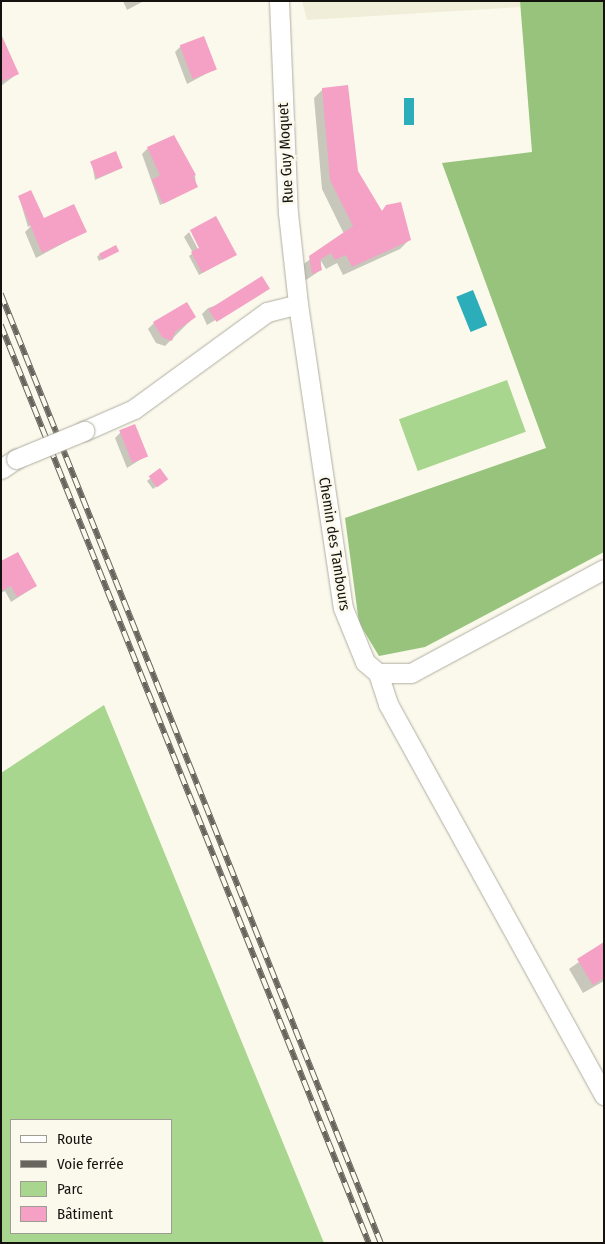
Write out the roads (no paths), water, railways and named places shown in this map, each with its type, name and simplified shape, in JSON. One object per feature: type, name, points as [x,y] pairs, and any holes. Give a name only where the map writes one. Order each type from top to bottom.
[{"type":"street","name":"Rue Guy Moquet","points":[[279,1],[288,213],[298,304]]},
{"type":"street","points":[[8,464],[134,409],[267,312],[298,304]]},
{"type":"street","name":"Chemin des Tambours","points":[[298,304],[343,608],[365,662],[378,673]]},
{"type":"street","points":[[604,569],[411,673],[378,673],[388,704],[604,1095]]},
{"type":"water","points":[[404,98],[414,98],[414,125],[404,125]]},
{"type":"water","points":[[473,290],[487,325],[471,332],[456,297]]},
{"type":"railway","points":[[1,294],[381,1243]]},
{"type":"railway","points":[[1,325],[369,1243]]}]
